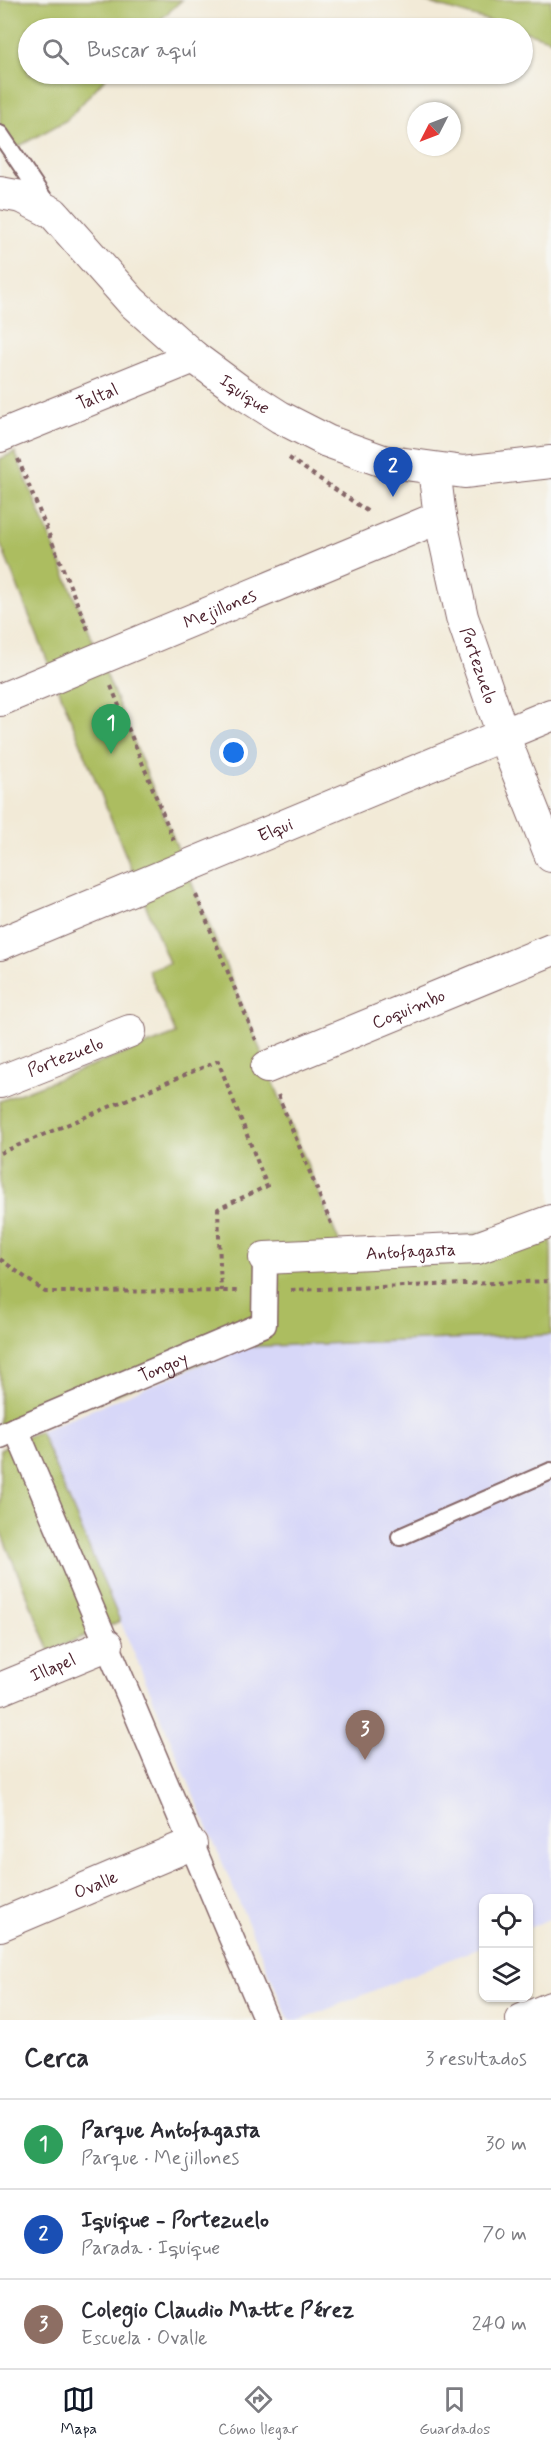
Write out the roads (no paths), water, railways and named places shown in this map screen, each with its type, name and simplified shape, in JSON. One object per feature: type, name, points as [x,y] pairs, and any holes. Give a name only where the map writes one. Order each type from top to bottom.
[{"type":"street","name":"Iquique","points":[[0,193],[29,200],[53,213],[132,302],[194,357],[271,411],[327,441],[383,461],[464,472],[551,462]]},
{"type":"street","name":"Taltal","points":[[0,436],[194,357]]},
{"type":"street","name":"Portezuelo","points":[[434,469],[440,517],[462,617],[503,735],[551,856]]},
{"type":"street","name":"Mejillones","points":[[0,700],[440,517]]},
{"type":"street","name":"Elqui","points":[[0,944],[551,715]]},
{"type":"street","name":"Coquimbo","points":[[267,1067],[551,950]]},
{"type":"street","name":"Portezuelo","points":[[0,1082],[130,1031]]},
{"type":"street","name":"Antofagasta","points":[[265,1258],[477,1248],[551,1221]]},
{"type":"street","name":"Tongoy","points":[[8,1433],[264,1324],[265,1258]]},
{"type":"street","points":[[8,1433],[107,1645],[266,2020]]},
{"type":"street","name":"Illapel","points":[[0,1689],[107,1645]]},
{"type":"street","name":"Ovalle","points":[[0,1924],[191,1844]]},
{"type":"street","points":[[522,2020],[551,2008]]},
{"type":"lane","points":[[0,134],[53,213]]},
{"type":"lane","points":[[400,1537],[551,1471]]},
{"type":"place","name":"Iquique - Portezuelo","points":[[393,497]]},
{"type":"place","name":"Parque Antofagasta","points":[[111,754]]},
{"type":"place","name":"Colegio Claudio Matte Pérez","points":[[365,1760]]}]
